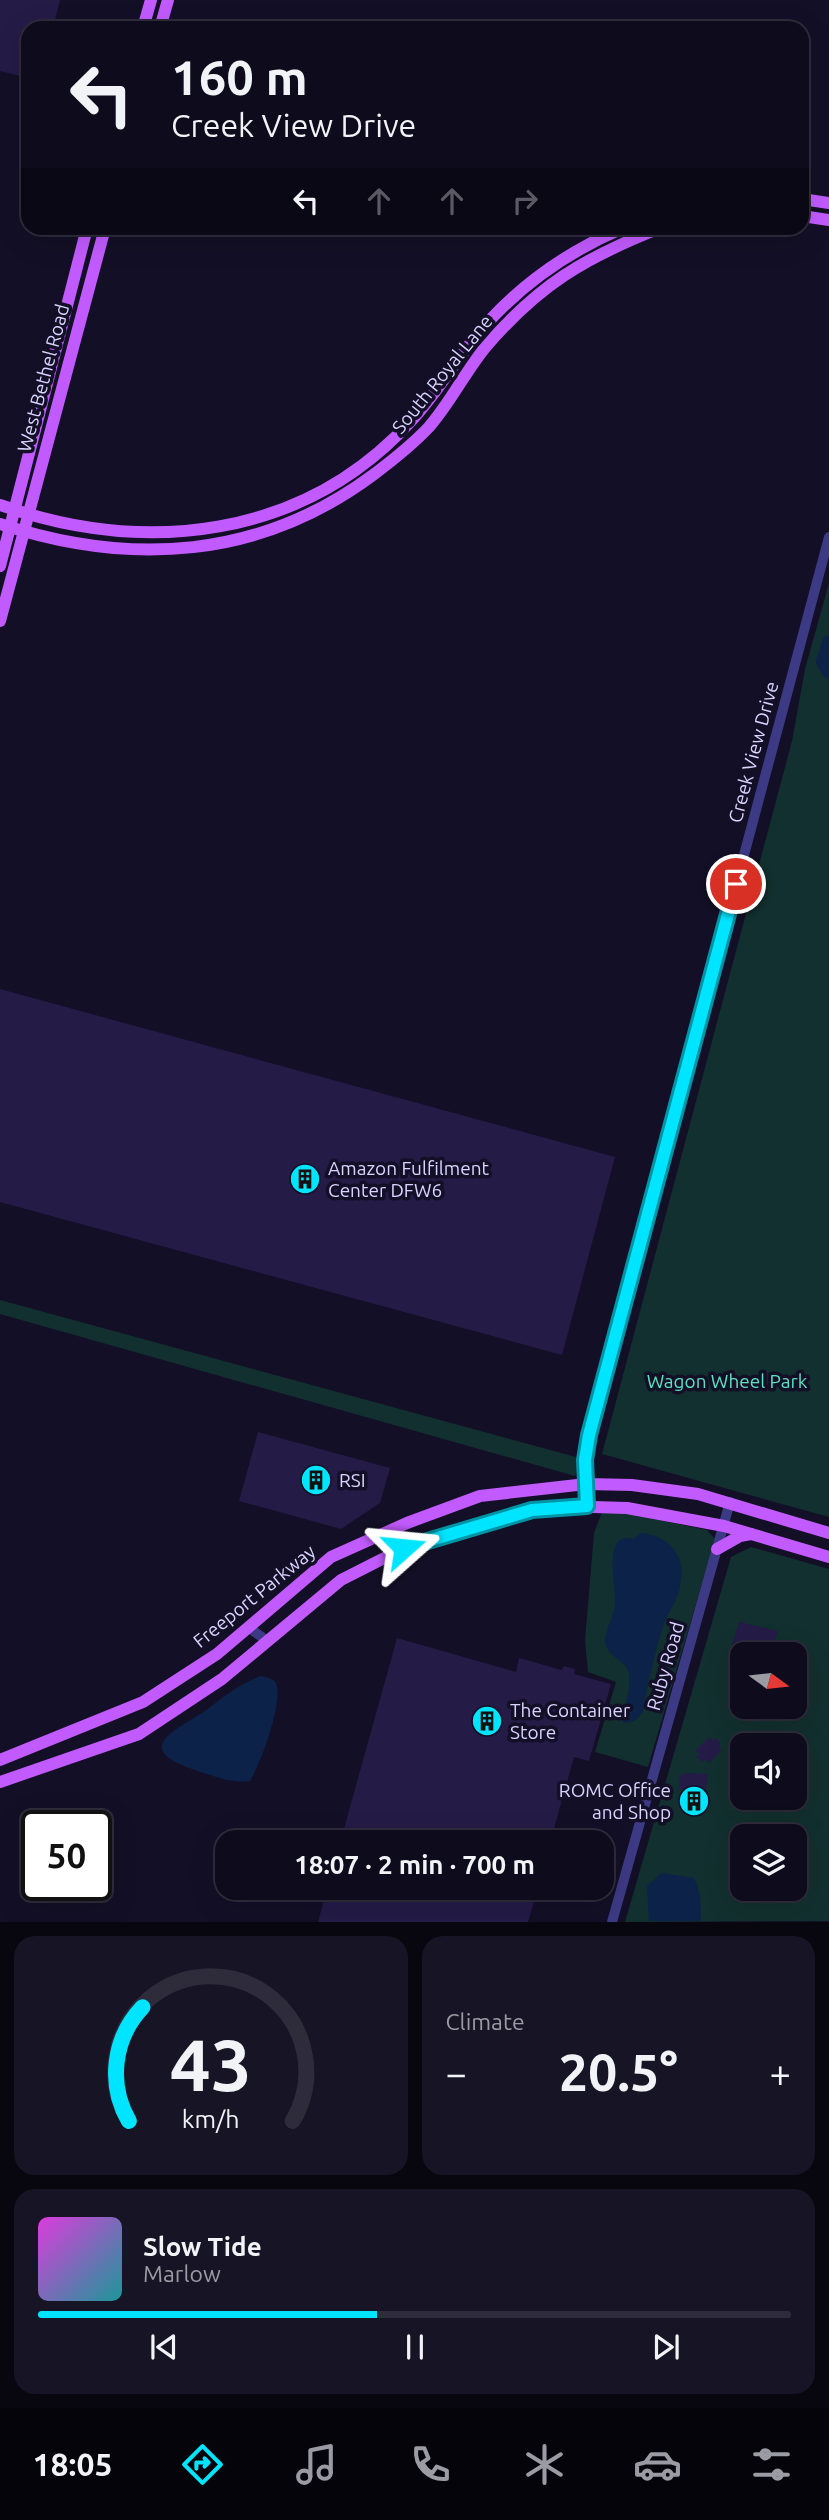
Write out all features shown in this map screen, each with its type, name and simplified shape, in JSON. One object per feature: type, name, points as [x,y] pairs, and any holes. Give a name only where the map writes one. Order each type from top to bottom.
[{"type":"main road","points":[[145,21],[150,0]]},
{"type":"main road","points":[[162,21],[168,0]]},
{"type":"main road","points":[[809,200],[829,203]]},
{"type":"main road","points":[[809,217],[829,220]]},
{"type":"main road","name":"West Bethel Road","points":[[21,512],[86,235]]},
{"type":"main road","name":"West Bethel Road","points":[[0,566],[11,528],[21,512],[103,235]]},
{"type":"main road","name":"South Royal Lane","points":[[0,505],[79,528],[142,534],[215,528],[316,494],[355,471],[392,442],[432,398],[489,321],[524,289],[575,249],[606,235]]},
{"type":"main road","name":"South Royal Lane","points":[[11,528],[101,547],[145,551],[214,545],[276,529],[348,494],[405,450],[444,407],[483,351],[529,300],[580,263],[644,235]]},
{"type":"main road","points":[[432,398],[444,407]]},
{"type":"main road","points":[[269,512],[276,529]]},
{"type":"main road","name":"West Bethel Road","points":[[0,621],[11,528]]},
{"type":"main road","name":"Freeport Parkway","points":[[0,1760],[143,1702],[216,1654],[331,1557],[394,1528],[480,1496],[586,1484],[667,1489],[730,1502],[829,1533]]},
{"type":"main road","points":[[0,1782],[139,1734],[222,1679],[341,1580],[404,1548],[532,1510],[587,1506],[627,1508],[724,1526],[829,1557]]},
{"type":"main road","points":[[717,1549],[740,1536],[751,1534]]},
{"type":"street","name":"Creek View Drive","points":[[587,1506],[585,1460],[589,1435],[829,537]]},
{"type":"street","name":"Ruby Road","points":[[612,1922],[730,1502]]},
{"type":"street","points":[[394,1528],[404,1548]]},
{"type":"street","points":[[248,1627],[266,1640]]},
{"type":"green space","name":"Wagon Wheel Park","points":[[829,583],[829,1517],[602,1454],[792,741],[805,669]]},
{"type":"green space","points":[[0,1300],[576,1457],[579,1469],[575,1476],[0,1314]]},
{"type":"green space","points":[[615,1511],[707,1530],[715,1539],[648,1767],[595,1752],[616,1682],[588,1672],[585,1640],[594,1533],[602,1512]]},
{"type":"green space","points":[[751,1547],[829,1569],[829,1921],[625,1922],[731,1557]]},
{"type":"water","points":[[641,1533],[662,1539],[670,1545],[680,1560],[681,1579],[678,1595],[663,1626],[643,1712],[634,1721],[622,1722],[629,1674],[624,1664],[608,1650],[605,1640],[615,1604],[614,1551],[617,1543],[623,1539],[633,1539]]},
{"type":"water","points":[[261,1676],[276,1683],[277,1704],[265,1748],[250,1781],[228,1780],[206,1774],[173,1761],[163,1752],[162,1744],[167,1736],[234,1689]]},
{"type":"water","points":[[662,1873],[694,1878],[701,1904],[701,1921],[649,1921],[647,1886]]},
{"type":"building","points":[[0,0],[60,0],[55,21],[21,21],[21,76],[0,71]]},
{"type":"building","name":"Amazon Fulfilment Center DFW6","points":[[0,989],[615,1157],[562,1355],[0,1202]]},
{"type":"building","name":"RSI","points":[[258,1432],[390,1468],[380,1503],[341,1529],[239,1501]]},
{"type":"building","points":[[739,1622],[778,1631],[775,1642],[733,1642]]},
{"type":"building","name":"The Container Store","points":[[397,1638],[516,1672],[519,1658],[562,1670],[564,1666],[575,1669],[574,1674],[611,1684],[589,1761],[574,1757],[554,1830],[344,1830]]},
{"type":"building","points":[[709,1737],[713,1740],[716,1738],[721,1744],[718,1747],[722,1750],[709,1763],[696,1757],[699,1754],[696,1750]]},
{"type":"building","name":"ROMC Office and Shop","points":[[708,1774],[702,1812],[684,1810],[685,1789],[679,1789],[680,1775]]},
{"type":"building","points":[[324,1900],[534,1900],[528,1922],[318,1922]]},
{"type":"waterway","points":[[829,642],[823,662],[829,672]]},
{"type":"place","name":"Amazon Fulfilment Center DFW6","points":[[305,1179]]},
{"type":"place","name":"RSI","points":[[316,1480]]},
{"type":"place","name":"The Container Store","points":[[487,1721]]},
{"type":"place","name":"ROMC Office and Shop","points":[[694,1801]]},
{"type":"route","points":[[404,1548],[477,1524],[532,1510],[587,1506],[585,1460],[589,1435],[736,884]]}]
